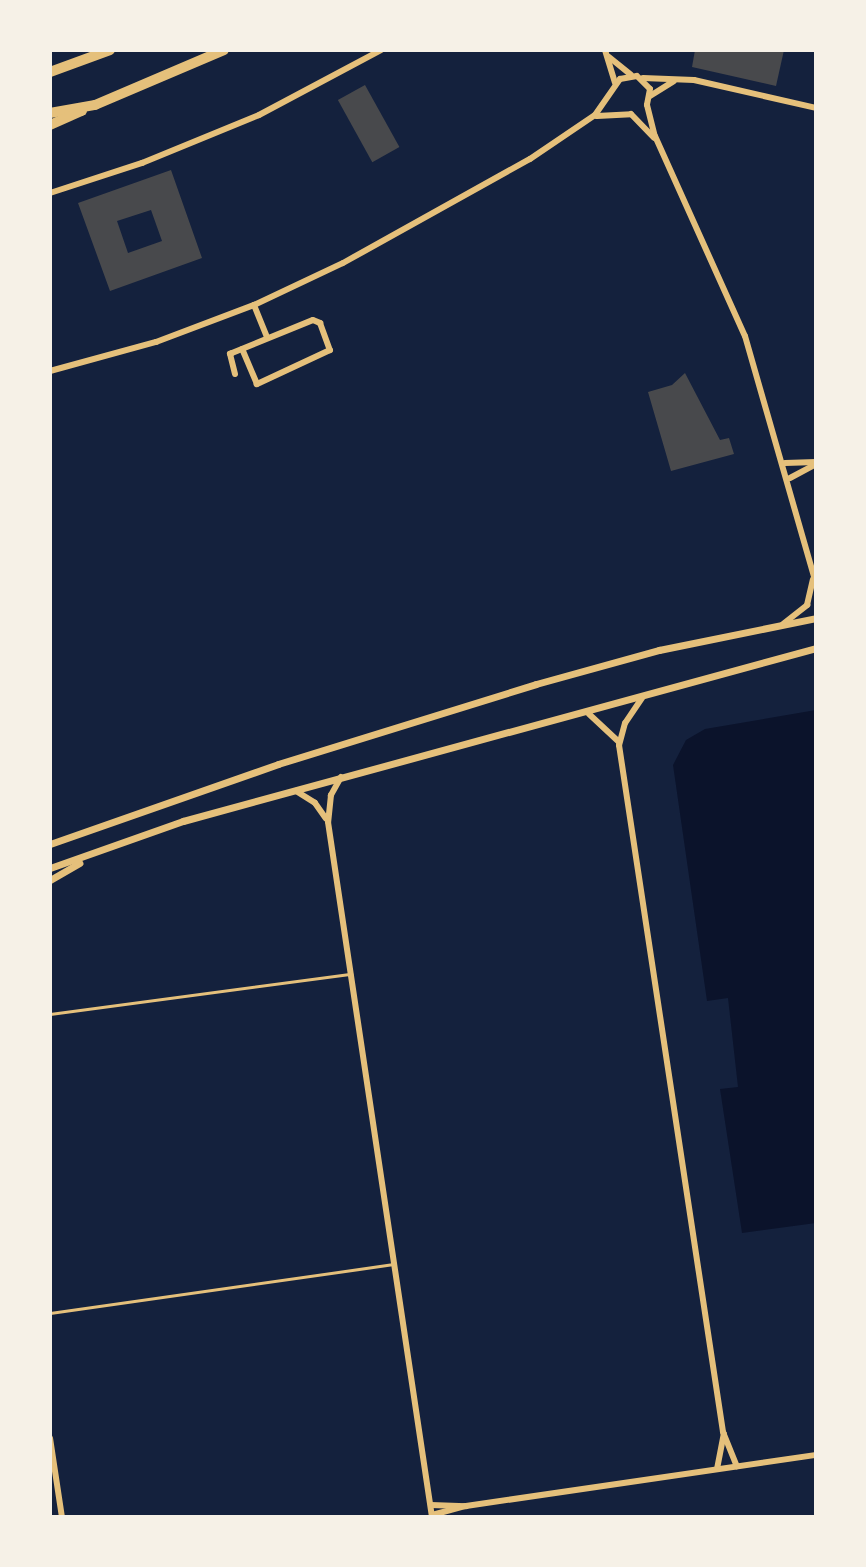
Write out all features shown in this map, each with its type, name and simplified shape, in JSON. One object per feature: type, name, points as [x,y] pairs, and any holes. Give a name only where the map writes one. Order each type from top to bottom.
[{"type":"highway","points":[[50,72],[110,50]]},
{"type":"highway","points":[[50,125],[224,50]]},
{"type":"highway","points":[[50,113],[95,105]]},
{"type":"street","points":[[50,193],[246,120],[381,50]]},
{"type":"street","points":[[607,54],[631,75],[642,78],[677,79],[816,108]]},
{"type":"street","points":[[50,371],[117,354],[254,305],[442,211],[590,119],[612,95],[615,83],[607,54]]},
{"type":"street","points":[[615,83],[631,75]]},
{"type":"street","points":[[642,78],[650,96]]},
{"type":"street","points":[[677,79],[650,96],[647,105],[658,144],[745,336],[790,478],[814,580],[807,605],[781,624]]},
{"type":"street","points":[[612,95],[620,111]]},
{"type":"street","points":[[631,114],[647,105]]},
{"type":"street","points":[[590,119],[620,111],[631,114],[658,144]]},
{"type":"street","points":[[254,305],[267,338]]},
{"type":"street","points":[[235,374],[228,357],[242,349],[267,338],[318,320],[329,352],[257,384],[242,349]]},
{"type":"street","points":[[785,463],[816,463]]},
{"type":"street","points":[[790,478],[816,463]]},
{"type":"street","points":[[50,844],[278,764],[536,684],[816,618]]},
{"type":"street","points":[[50,868],[89,857],[183,821],[589,714],[816,648]]},
{"type":"street","points":[[642,698],[619,742],[724,1434],[737,1466]]},
{"type":"street","points":[[589,714],[619,742]]},
{"type":"street","points":[[341,777],[331,795],[328,822],[432,1516],[466,1506],[816,1455]]},
{"type":"street","points":[[296,791],[315,803],[328,822]]},
{"type":"street","points":[[50,880],[89,857]]},
{"type":"street","points":[[717,1469],[724,1434]]},
{"type":"street","points":[[50,1438],[62,1517]]},
{"type":"street","points":[[431,1505],[466,1506]]},
{"type":"lane","points":[[50,1014],[351,974]]},
{"type":"lane","points":[[50,1313],[394,1264]]},
{"type":"water","points":[[816,710],[816,1223],[742,1233],[720,1089],[738,1087],[728,998],[707,1001],[673,765],[686,740],[705,729]]},
{"type":"building","points":[[695,50],[784,50],[776,86],[692,67]]},
{"type":"building","points":[[365,85],[399,147],[372,162],[338,100]]},
{"type":"building","points":[[171,170],[202,258],[110,291],[78,203]],"holes":[[[151,210],[162,241],[128,253],[117,221]]]},
{"type":"building","points":[[685,373],[720,440],[729,438],[734,454],[671,471],[648,392],[672,385]]}]
